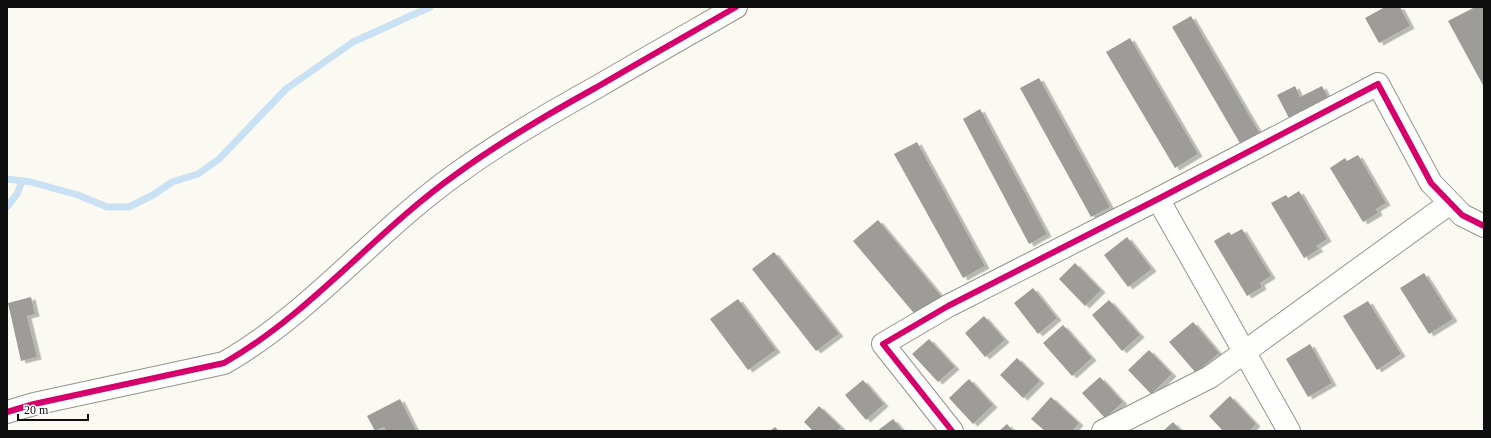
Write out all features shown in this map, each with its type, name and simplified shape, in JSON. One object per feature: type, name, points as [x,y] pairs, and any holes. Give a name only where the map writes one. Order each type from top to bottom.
[{"type":"street","points":[[7,412],[34,404],[224,363],[246,350],[293,315],[410,211],[455,175],[527,126],[736,7]]},
{"type":"street","points":[[952,431],[882,344],[948,306],[1158,199],[1378,84],[1431,183],[1462,215],[1484,226]]},
{"type":"street","points":[[1158,199],[1289,431]]},
{"type":"street","points":[[1103,431],[1210,377],[1450,203]]},
{"type":"building","points":[[1385,7],[1400,7],[1410,26],[1379,43],[1365,18]]},
{"type":"building","points":[[1475,7],[1484,7],[1484,87],[1448,21]]},
{"type":"building","points":[[1191,16],[1260,134],[1241,145],[1172,27]]},
{"type":"building","points":[[1130,38],[1198,154],[1175,168],[1106,52]]},
{"type":"building","points":[[1039,78],[1110,207],[1091,217],[1020,88]]},
{"type":"building","points":[[1295,86],[1300,97],[1322,86],[1330,102],[1291,122],[1277,95]]},
{"type":"building","points":[[980,109],[1047,234],[1029,244],[963,119]]},
{"type":"building","points":[[917,142],[985,266],[963,278],[894,154]]},
{"type":"building","points":[[1358,155],[1386,203],[1376,209],[1378,213],[1363,222],[1330,168],[1345,158],[1347,161]]},
{"type":"building","points":[[1299,191],[1327,239],[1316,246],[1319,249],[1304,258],[1271,203],[1286,195],[1288,198]]},
{"type":"building","points":[[878,220],[942,297],[918,318],[853,241]]},
{"type":"building","points":[[1242,229],[1271,276],[1260,283],[1262,287],[1247,296],[1214,241],[1229,232],[1231,235]]},
{"type":"building","points":[[1127,237],[1152,269],[1128,287],[1104,255]]},
{"type":"building","points":[[774,252],[839,334],[816,351],[752,269]]},
{"type":"building","points":[[1075,263],[1101,290],[1085,306],[1059,279]]},
{"type":"building","points":[[1424,273],[1453,319],[1429,334],[1400,288]]},
{"type":"building","points":[[1033,288],[1057,318],[1038,334],[1014,303]]},
{"type":"building","points":[[31,297],[35,314],[27,316],[37,357],[21,361],[8,303]]},
{"type":"building","points":[[738,299],[776,350],[748,370],[710,319]]},
{"type":"building","points":[[1109,300],[1140,335],[1122,351],[1092,315]]},
{"type":"building","points":[[1368,301],[1401,354],[1377,370],[1343,316]]},
{"type":"building","points":[[984,316],[1005,340],[985,357],[965,333]]},
{"type":"building","points":[[1193,322],[1219,353],[1196,373],[1169,342]]},
{"type":"building","points":[[1063,325],[1092,358],[1072,376],[1043,343]]},
{"type":"building","points":[[929,339],[955,367],[938,382],[912,354]]},
{"type":"building","points":[[1310,344],[1332,383],[1308,397],[1286,359]]},
{"type":"building","points":[[1149,350],[1172,374],[1151,394],[1128,370]]},
{"type":"building","points":[[1017,358],[1040,381],[1023,398],[1000,375]]},
{"type":"building","points":[[1100,377],[1123,402],[1105,418],[1082,393]]},
{"type":"building","points":[[969,379],[993,405],[973,424],[949,398]]},
{"type":"building","points":[[863,380],[884,404],[866,420],[845,395]]},
{"type":"building","points":[[1230,396],[1256,424],[1249,431],[1223,431],[1209,416]]},
{"type":"building","points":[[1051,397],[1079,423],[1072,431],[1045,431],[1031,419]]},
{"type":"building","points":[[400,399],[416,431],[386,431],[384,427],[375,431],[367,416]]},
{"type":"building","points":[[819,406],[841,427],[837,431],[813,431],[804,422]]},
{"type":"building","points":[[893,419],[903,431],[877,431]]},
{"type":"building","points":[[1173,422],[1181,431],[1163,431]]},
{"type":"building","points":[[1007,424],[1013,431],[999,431]]},
{"type":"building","points":[[775,427],[779,431],[770,431]]},
{"type":"waterway","points":[[7,179],[31,182],[78,195],[107,207],[129,207],[153,195],[172,182],[198,174],[219,159],[286,89],[353,42],[430,7]]},
{"type":"waterway","points":[[7,207],[17,194],[22,181]]},
{"type":"cycle path","points":[[7,412],[34,404],[224,363],[285,321],[426,197],[472,163],[542,118],[736,7]]},
{"type":"cycle path","points":[[952,431],[883,344],[948,306],[1158,199],[1378,84],[1431,183],[1462,215],[1484,226]]}]
